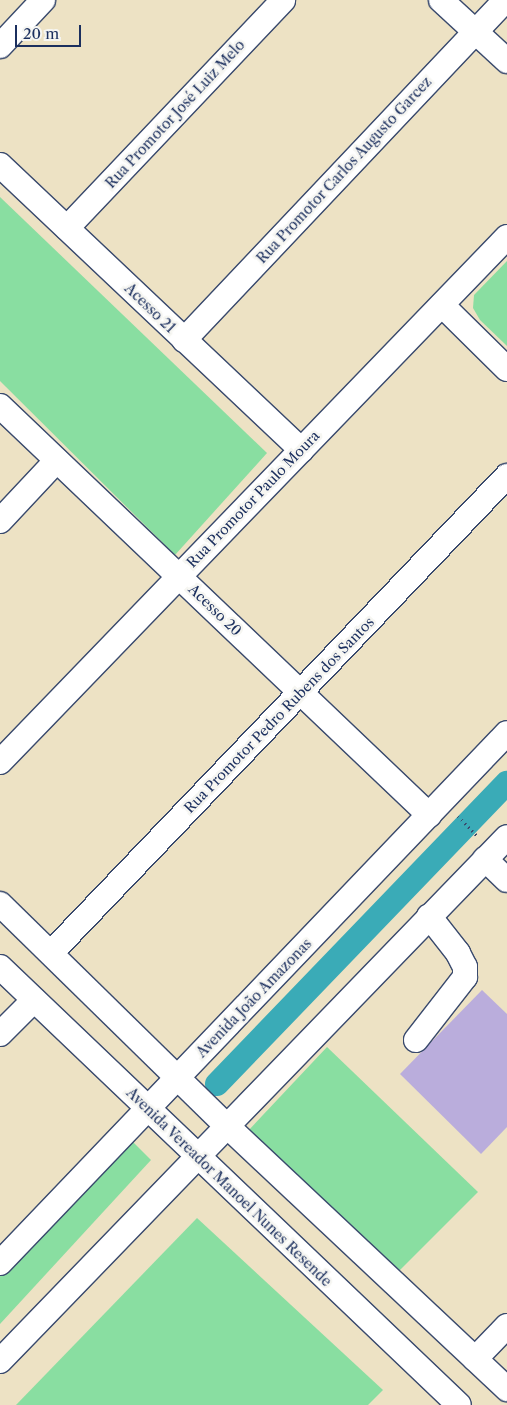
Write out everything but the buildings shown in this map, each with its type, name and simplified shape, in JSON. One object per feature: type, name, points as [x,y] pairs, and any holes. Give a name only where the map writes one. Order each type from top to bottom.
[{"type":"street","points":[[0,46],[43,0]]},
{"type":"street","name":"Rua Promotor José Luiz Melo","points":[[67,228],[283,0]]},
{"type":"street","points":[[441,0],[507,61]]},
{"type":"street","name":"Rua Promotor Carlos Augusto Garcez","points":[[184,340],[504,0]]},
{"type":"street","name":"Acesso 21","points":[[0,165],[301,450]]},
{"type":"street","name":"Rua Promotor Paulo Moura","points":[[0,762],[507,237]]},
{"type":"street","points":[[442,305],[507,369]]},
{"type":"street","name":"Acesso 20","points":[[0,406],[301,692],[440,812]]},
{"type":"street","points":[[0,521],[57,460]]},
{"type":"street","name":"Rua Promotor Pedro Rubens dos Santos","points":[[51,953],[507,476]]},
{"type":"street","name":"Avenida João Amazonas","points":[[0,1262],[177,1078],[440,812],[507,733]]},
{"type":"street","points":[[0,1361],[429,916],[482,849],[507,836]]},
{"type":"street","points":[[482,849],[507,880]]},
{"type":"street","points":[[0,904],[226,1125],[507,1389]]},
{"type":"street","points":[[416,1040],[465,977],[465,967],[458,953],[429,916]]},
{"type":"street","name":"Avenida Vereador Manoel Nunes Resende","points":[[0,967],[196,1157],[459,1405]]},
{"type":"street","points":[[0,1034],[34,1000]]},
{"type":"street","points":[[476,1359],[507,1326]]},
{"type":"path","points":[[440,812],[482,849]]},
{"type":"green space","points":[[0,197],[267,453],[175,555],[0,381]]},
{"type":"green space","points":[[507,261],[507,346],[480,320],[473,308],[474,295]]},
{"type":"green space","points":[[327,1047],[478,1192],[399,1271],[247,1132]]},
{"type":"green space","points":[[127,1136],[151,1160],[0,1324],[0,1267]]},
{"type":"green space","points":[[197,1218],[383,1390],[368,1405],[16,1405]]},
{"type":"waterway","points":[[217,1084],[507,783]]}]
